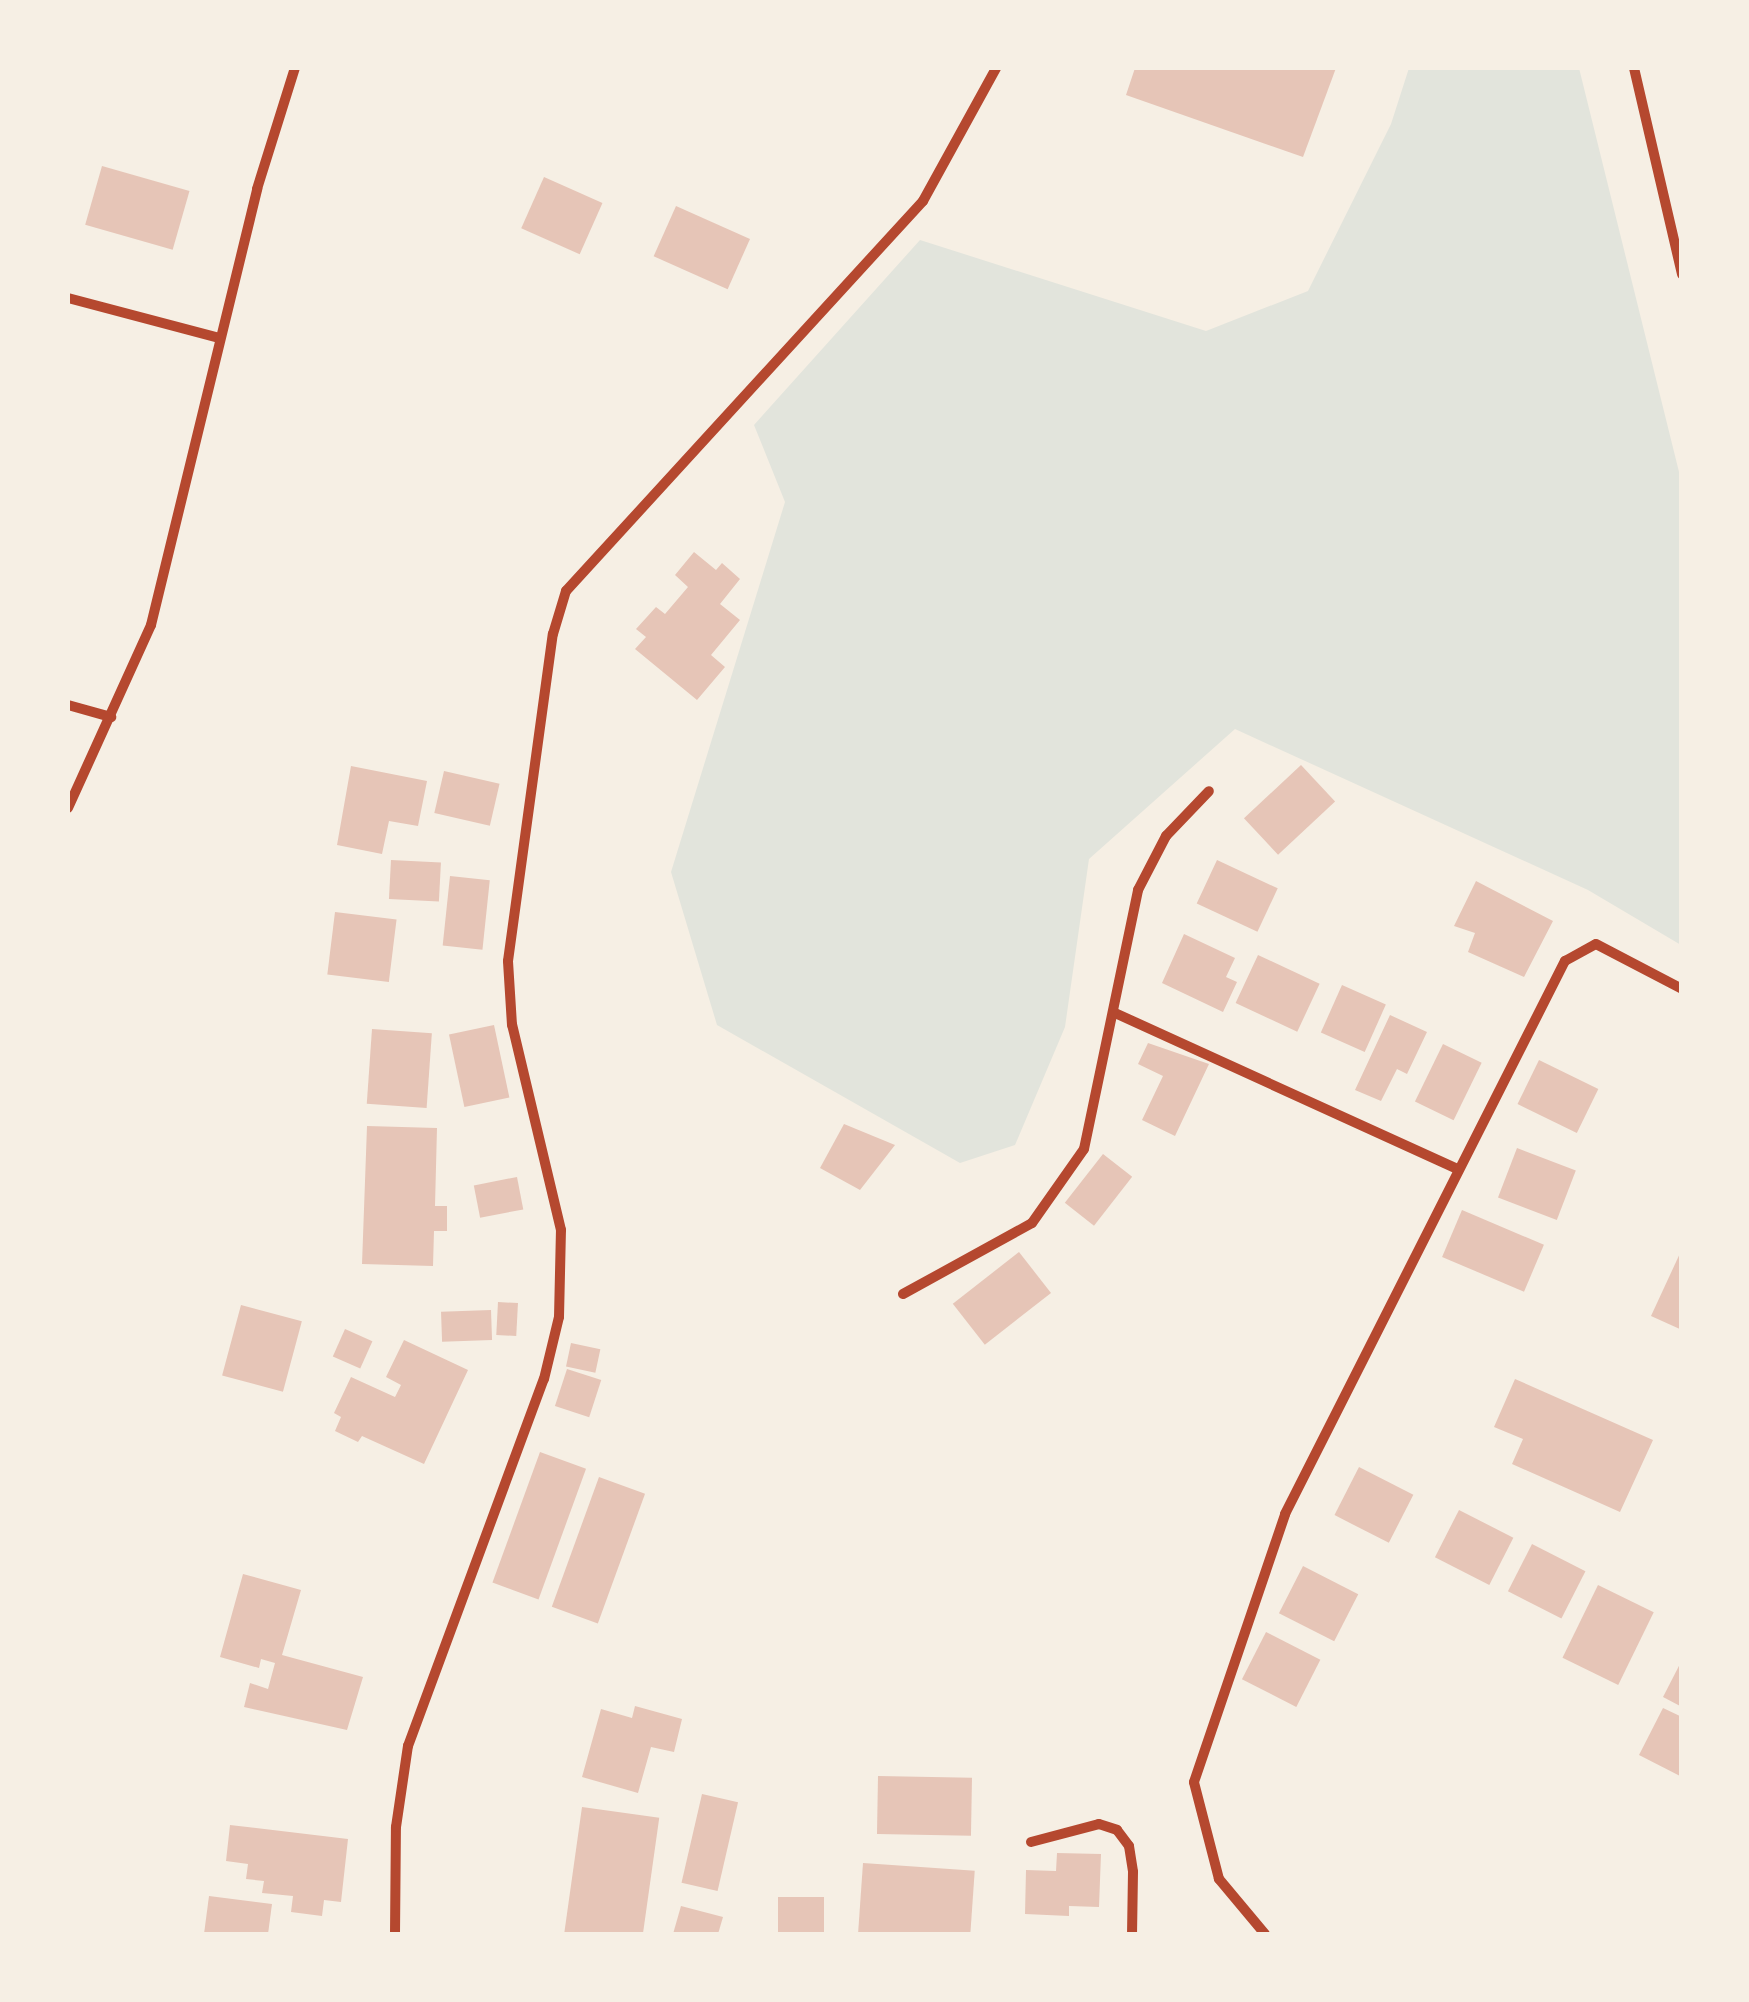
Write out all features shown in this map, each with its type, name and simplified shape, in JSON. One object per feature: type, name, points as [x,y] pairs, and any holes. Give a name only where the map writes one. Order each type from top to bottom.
[{"type":"street","points":[[68,808],[151,624],[218,338],[296,68]]},
{"type":"street","points":[[395,1934],[396,1826],[408,1746],[544,1378],[559,1318],[561,1230],[512,1024],[508,962],[553,634],[566,592],[923,201],[996,68]]},
{"type":"street","points":[[1634,68],[1682,275]]},
{"type":"street","points":[[68,298],[218,338]]},
{"type":"street","points":[[68,704],[111,717]]},
{"type":"street","points":[[903,1294],[1032,1224],[1084,1149],[1138,890],[1166,836],[1209,790]]},
{"type":"street","points":[[1265,1934],[1219,1878],[1194,1782],[1203,1745],[1285,1514],[1564,961],[1596,944],[1682,989]]},
{"type":"street","points":[[1115,1013],[1457,1170]]},
{"type":"street","points":[[1031,1842],[1099,1824],[1116,1830],[1131,1859],[1132,1934]]},
{"type":"shaded area","points":[[1409,68],[1579,68],[1681,480],[1681,945],[1588,890],[1235,729],[1089,859],[1065,1027],[1015,1145],[960,1163],[717,1025],[671,872],[785,502],[754,425],[920,240],[1206,331],[1308,291],[1391,124]]},
{"type":"building","points":[[1135,68],[1336,68],[1303,157],[1126,95]]},
{"type":"building","points":[[102,166],[189,191],[173,250],[85,225]]},
{"type":"building","points":[[544,177],[602,203],[580,254],[521,228]]},
{"type":"building","points":[[676,206],[750,239],[728,289],[654,256]]},
{"type":"building","points":[[694,552],[716,570],[722,563],[740,579],[720,604],[740,620],[711,655],[725,667],[697,700],[635,649],[646,637],[636,629],[656,607],[665,614],[688,587],[675,575]]},
{"type":"building","points":[[1301,765],[1335,802],[1278,855],[1244,818]]},
{"type":"building","points":[[351,766],[427,781],[418,826],[389,821],[382,854],[337,845]]},
{"type":"building","points":[[444,771],[500,784],[490,826],[434,813]]},
{"type":"building","points":[[391,860],[441,863],[439,902],[389,899]]},
{"type":"building","points":[[1217,860],[1278,888],[1257,932],[1197,904]]},
{"type":"building","points":[[450,876],[490,880],[482,950],[443,946]]},
{"type":"building","points":[[1476,881],[1553,921],[1524,977],[1468,952],[1475,933],[1454,926]]},
{"type":"building","points":[[335,912],[397,920],[389,982],[327,975]]},
{"type":"building","points":[[1184,934],[1235,958],[1226,977],[1237,982],[1223,1012],[1162,983]]},
{"type":"building","points":[[1258,955],[1320,984],[1297,1032],[1236,1003]]},
{"type":"building","points":[[1342,985],[1386,1005],[1365,1052],[1321,1033]]},
{"type":"building","points":[[1390,1015],[1427,1032],[1407,1074],[1397,1069],[1381,1101],[1355,1090]]},
{"type":"building","points":[[494,1025],[509,1097],[464,1107],[449,1035]]},
{"type":"building","points":[[372,1029],[432,1033],[427,1108],[367,1104]]},
{"type":"building","points":[[1148,1043],[1209,1064],[1175,1136],[1142,1120],[1163,1076],[1138,1064]]},
{"type":"building","points":[[1443,1044],[1482,1063],[1454,1120],[1415,1102]]},
{"type":"building","points":[[1539,1060],[1598,1089],[1577,1133],[1518,1104]]},
{"type":"building","points":[[844,1124],[895,1145],[860,1190],[820,1168]]},
{"type":"building","points":[[367,1126],[437,1128],[435,1206],[447,1206],[447,1231],[434,1231],[433,1266],[362,1264]]},
{"type":"building","points":[[1517,1148],[1576,1171],[1557,1220],[1498,1197]]},
{"type":"building","points":[[1103,1154],[1132,1177],[1094,1226],[1065,1203]]},
{"type":"building","points":[[517,1177],[523,1209],[480,1218],[474,1185]]},
{"type":"building","points":[[1462,1210],[1544,1245],[1524,1292],[1442,1257]]},
{"type":"building","points":[[1682,1249],[1682,1330],[1651,1316]]},
{"type":"building","points":[[1019,1252],[1051,1293],[985,1345],[953,1304]]},
{"type":"building","points":[[498,1302],[518,1303],[516,1336],[496,1335]]},
{"type":"building","points":[[241,1305],[302,1321],[283,1392],[222,1376]]},
{"type":"building","points":[[491,1310],[492,1340],[442,1342],[441,1312]]},
{"type":"building","points":[[345,1329],[372,1341],[360,1369],[333,1356]]},
{"type":"building","points":[[404,1340],[468,1370],[424,1464],[362,1436],[358,1442],[335,1431],[341,1417],[334,1413],[351,1377],[395,1397],[401,1385],[386,1377]]},
{"type":"building","points":[[571,1343],[600,1349],[595,1373],[566,1366]]},
{"type":"building","points":[[567,1369],[601,1380],[589,1417],[555,1406]]},
{"type":"building","points":[[1515,1379],[1653,1440],[1620,1512],[1512,1464],[1523,1439],[1494,1427]]},
{"type":"building","points":[[540,1452],[586,1469],[539,1599],[492,1583]]},
{"type":"building","points":[[1359,1467],[1413,1495],[1389,1543],[1334,1515]]},
{"type":"building","points":[[599,1477],[645,1494],[598,1623],[552,1607]]},
{"type":"building","points":[[1459,1510],[1513,1538],[1489,1585],[1435,1557]]},
{"type":"building","points":[[1532,1544],[1585,1571],[1561,1618],[1508,1591]]},
{"type":"building","points":[[1303,1566],[1358,1594],[1334,1641],[1279,1613]]},
{"type":"building","points":[[243,1574],[301,1590],[282,1655],[363,1677],[347,1730],[244,1707],[250,1683],[268,1689],[275,1663],[261,1659],[259,1668],[220,1657]]},
{"type":"building","points":[[1598,1585],[1654,1612],[1618,1685],[1562,1658]]},
{"type":"building","points":[[1266,1632],[1320,1660],[1296,1707],[1242,1679]]},
{"type":"building","points":[[1682,1660],[1682,1707],[1663,1697]]},
{"type":"building","points":[[635,1706],[682,1719],[674,1752],[651,1747],[638,1793],[582,1777],[601,1709],[632,1718]]},
{"type":"building","points":[[1663,1708],[1682,1717],[1682,1777],[1639,1755]]},
{"type":"building","points":[[878,1776],[972,1778],[971,1836],[877,1834]]},
{"type":"building","points":[[702,1794],[738,1802],[718,1891],[682,1883]]},
{"type":"building","points":[[582,1807],[659,1818],[643,1934],[564,1934]]},
{"type":"building","points":[[230,1825],[348,1839],[341,1902],[324,1900],[322,1916],[291,1912],[293,1896],[262,1893],[264,1881],[246,1879],[248,1864],[226,1861]]},
{"type":"building","points":[[1057,1853],[1101,1854],[1099,1907],[1069,1906],[1069,1916],[1025,1914],[1026,1870],[1056,1871]]},
{"type":"building","points":[[863,1863],[975,1871],[970,1934],[858,1934]]},
{"type":"building","points":[[209,1896],[272,1904],[268,1934],[204,1934]]},
{"type":"building","points":[[778,1897],[824,1897],[824,1934],[778,1934]]},
{"type":"building","points":[[681,1906],[723,1917],[718,1934],[673,1934]]}]
